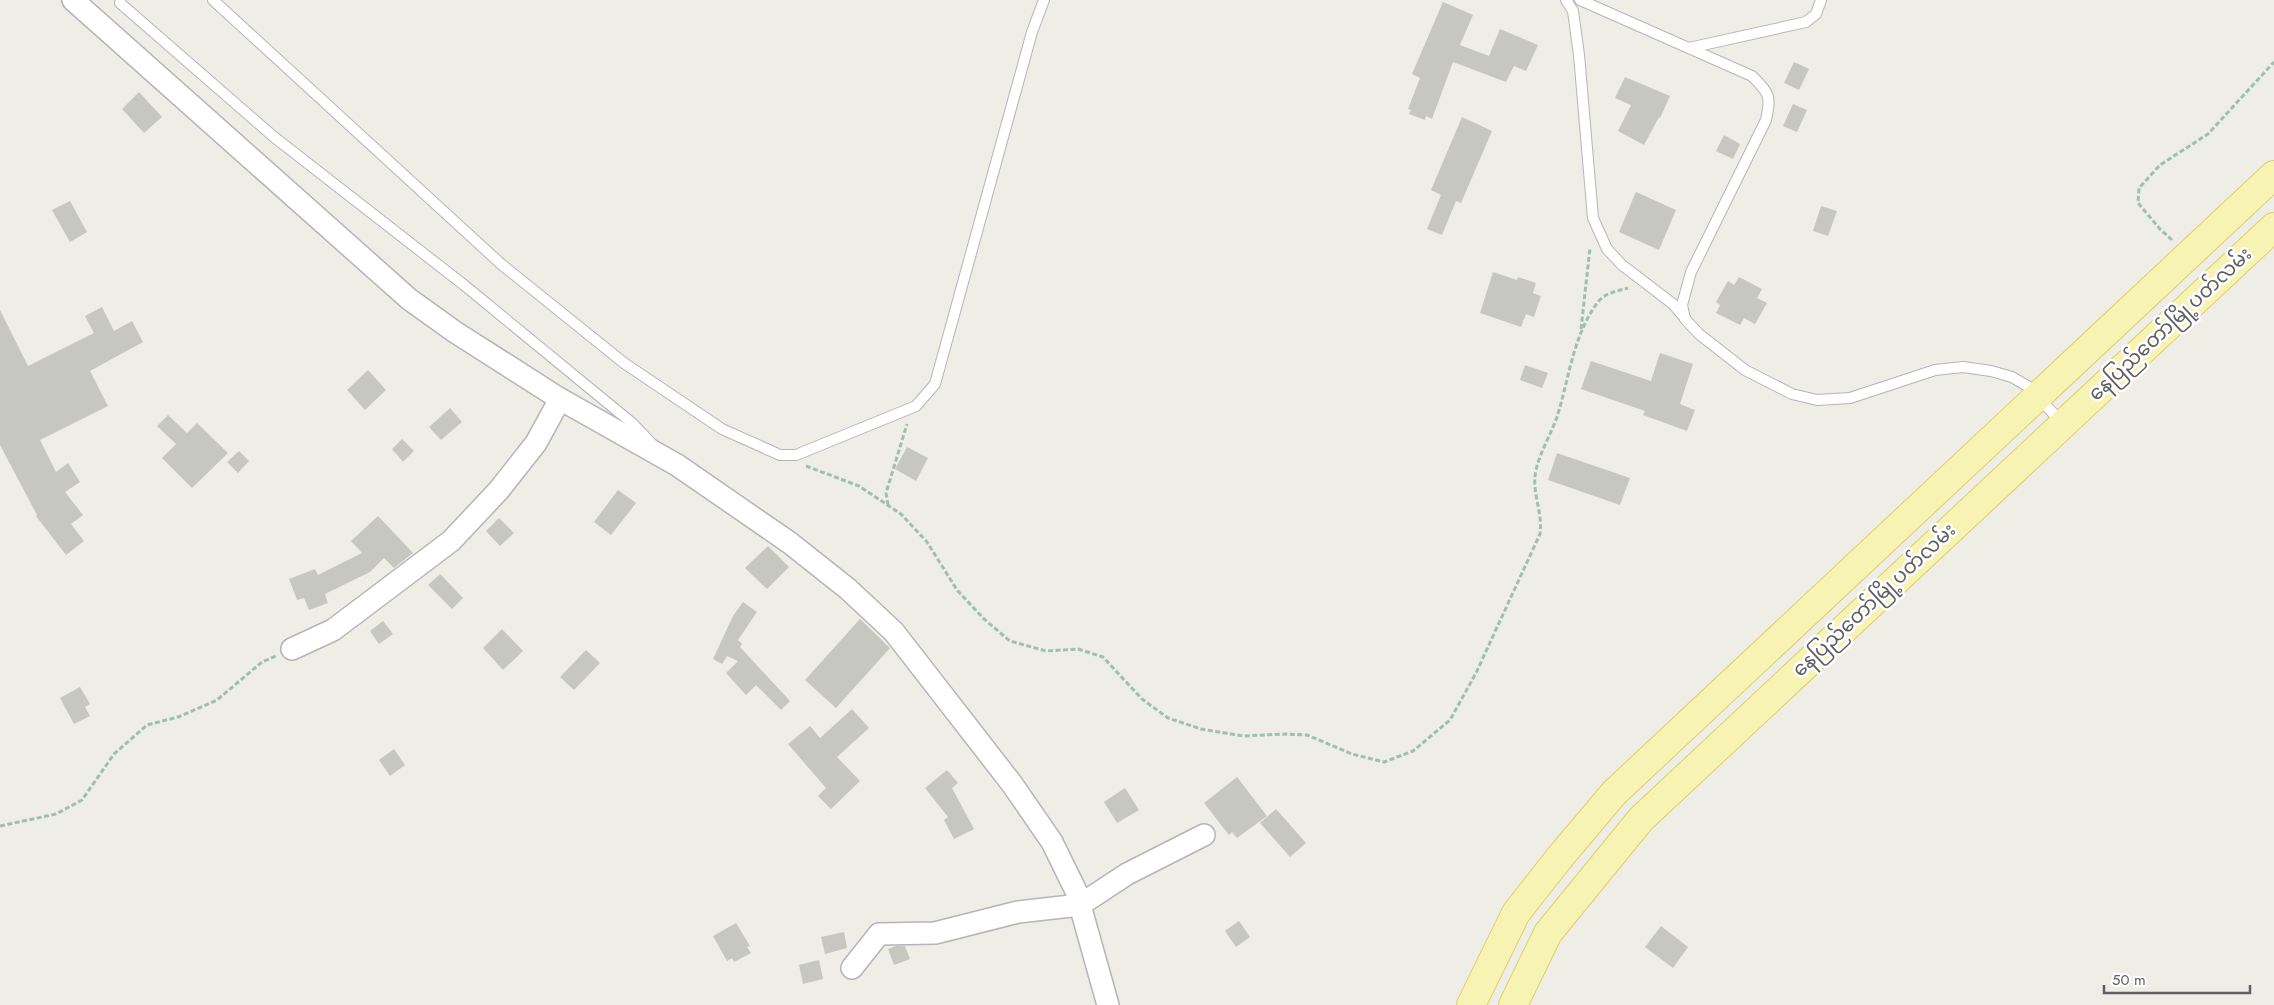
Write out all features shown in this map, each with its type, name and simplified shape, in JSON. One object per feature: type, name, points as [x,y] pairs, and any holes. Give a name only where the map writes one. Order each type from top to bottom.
[{"type":"main road","points":[[1471,1005],[1516,914],[1560,857],[1614,793],[2274,175]]},
{"type":"main road","name":"နေပြည်တော်မြို့ပတ်လမ်း","points":[[1513,1005],[1548,934],[1641,819],[2274,227]]},
{"type":"street","points":[[73,0],[409,299],[455,332],[560,399],[665,458],[790,543],[848,589],[894,632],[1012,784],[1052,842],[1076,892],[1108,1005]]},
{"type":"street","points":[[292,649],[332,630],[451,541],[498,490],[536,444],[560,399]]},
{"type":"street","points":[[852,968],[879,934],[936,933],[1018,912],[1080,905],[1127,874],[1204,834]]},
{"type":"lane","points":[[213,0],[501,264],[624,363],[722,429],[780,455],[796,455],[912,408],[935,384],[1032,32],[1044,0]]},
{"type":"lane","points":[[1566,0],[1573,11],[1579,55],[1593,218],[1607,249],[1622,265],[1673,304],[1699,334],[1744,370],[1792,394],[1817,400],[1850,398],[1935,370],[1963,367],[1991,370],[2012,377],[2028,387],[2063,424]]},
{"type":"lane","points":[[1580,0],[1752,76],[1764,88],[1770,100],[1766,120],[1691,272],[1682,305],[1686,319]]},
{"type":"lane","points":[[1689,48],[1806,22],[1816,14],[1821,0]]},
{"type":"lane","points":[[120,3],[274,137],[464,285],[632,423],[665,458]]},
{"type":"path","points":[[2189,255],[2160,229],[2138,203],[2138,188],[2160,165],[2208,134],[2274,62]]},
{"type":"path","points":[[780,455],[859,486],[901,514],[927,542],[958,590],[984,620],[1010,641],[1046,651],[1078,649],[1104,657],[1142,698],[1168,718],[1192,726],[1244,736],[1307,735],[1352,754],[1384,762],[1414,751],[1450,720],[1476,673],[1540,534],[1542,519],[1534,488],[1536,469],[1557,417],[1581,332],[1593,218]]},
{"type":"path","points":[[1581,332],[1599,301],[1610,293],[1632,287],[1654,288]]},
{"type":"path","points":[[888,505],[886,492],[912,408]]},
{"type":"path","points":[[0,826],[56,814],[82,800],[114,754],[147,725],[178,717],[217,700],[262,662],[292,649]]},
{"type":"building","points":[[1443,2],[1473,15],[1460,45],[1489,56],[1500,29],[1538,45],[1526,71],[1514,66],[1506,82],[1453,62],[1432,119],[1426,116],[1425,120],[1409,114],[1411,110],[1408,109],[1420,78],[1412,74]]},
{"type":"building","points":[[1794,62],[1809,69],[1799,90],[1784,83]]},
{"type":"building","points":[[1625,77],[1670,96],[1644,145],[1618,131],[1631,105],[1615,98]]},
{"type":"building","points":[[139,92],[162,117],[144,133],[122,109]]},
{"type":"building","points":[[1793,104],[1807,110],[1797,132],[1783,126]]},
{"type":"building","points":[[1462,117],[1492,131],[1461,203],[1456,201],[1442,235],[1427,229],[1441,195],[1431,190]]},
{"type":"building","points":[[1724,135],[1740,144],[1733,159],[1716,151]]},
{"type":"building","points":[[1636,192],[1676,210],[1659,250],[1619,232]]},
{"type":"building","points":[[70,201],[87,232],[70,242],[52,210]]},
{"type":"building","points":[[1821,206],[1837,211],[1828,236],[1813,231]]},
{"type":"building","points":[[1493,272],[1517,280],[1518,277],[1536,283],[1533,293],[1541,296],[1534,317],[1526,314],[1521,327],[1480,313]]},
{"type":"building","points":[[1739,277],[1762,289],[1757,298],[1767,303],[1755,324],[1744,318],[1740,325],[1716,313],[1720,305],[1716,302],[1728,281],[1734,285]]},
{"type":"building","points":[[102,307],[114,331],[132,321],[143,342],[90,371],[108,406],[40,440],[56,472],[68,463],[80,482],[65,492],[83,515],[71,524],[84,541],[66,555],[36,516],[0,445],[0,310],[28,366],[94,333],[85,316]]},
{"type":"building","points":[[1660,353],[1693,364],[1680,404],[1695,410],[1687,431],[1643,415],[1645,411],[1581,389],[1591,361],[1651,381]]},
{"type":"building","points":[[1525,365],[1548,373],[1542,388],[1520,380]]},
{"type":"building","points":[[368,370],[386,390],[365,410],[347,390]]},
{"type":"building","points":[[450,408],[462,422],[441,440],[429,427]]},
{"type":"building","points":[[168,415],[187,433],[197,423],[228,453],[192,488],[162,458],[176,444],[157,426]]},
{"type":"building","points":[[402,439],[414,451],[403,462],[392,449]]},
{"type":"building","points":[[907,447],[928,458],[916,481],[895,469]]},
{"type":"building","points":[[239,451],[249,461],[238,473],[227,462]]},
{"type":"building","points":[[1557,453],[1630,478],[1620,505],[1548,480]]},
{"type":"building","points":[[618,490],[636,503],[611,535],[594,522]]},
{"type":"building","points":[[378,516],[413,553],[394,568],[384,558],[370,572],[325,594],[328,603],[309,610],[304,598],[297,600],[289,579],[315,569],[318,575],[362,553],[351,541]]},
{"type":"building","points":[[499,518],[514,533],[500,546],[486,531]]},
{"type":"building","points":[[768,546],[789,567],[767,589],[745,568]]},
{"type":"building","points":[[440,574],[463,598],[452,609],[428,585]]},
{"type":"building","points":[[743,602],[757,612],[738,640],[742,644],[740,647],[790,701],[781,710],[756,685],[746,695],[726,673],[738,661],[727,656],[722,664],[713,659],[733,616]]},
{"type":"building","points":[[860,619],[890,648],[836,708],[805,680]]},
{"type":"building","points":[[383,621],[393,634],[379,644],[370,631]]},
{"type":"building","points":[[502,629],[523,651],[503,670],[483,648]]},
{"type":"building","points":[[586,650],[600,663],[574,690],[560,677]]},
{"type":"building","points":[[80,687],[90,704],[85,707],[90,716],[74,724],[60,698]]},
{"type":"building","points":[[852,709],[869,728],[837,757],[860,781],[831,809],[818,796],[826,788],[788,744],[810,726],[820,738]]},
{"type":"building","points":[[394,749],[405,765],[390,776],[379,760]]},
{"type":"building","points":[[947,770],[958,783],[952,788],[974,829],[954,839],[944,820],[948,817],[925,788]]},
{"type":"building","points":[[1237,777],[1267,816],[1237,838],[1232,832],[1229,835],[1204,803]]},
{"type":"building","points":[[1125,788],[1139,810],[1117,823],[1104,802]]},
{"type":"building","points":[[1276,809],[1306,843],[1290,857],[1260,823]]},
{"type":"building","points":[[1239,921],[1250,937],[1236,947],[1225,931]]},
{"type":"building","points":[[736,923],[750,946],[747,947],[751,953],[734,962],[732,958],[727,961],[713,936]]},
{"type":"building","points":[[1661,926],[1688,947],[1673,968],[1645,947]]},
{"type":"building","points":[[844,932],[847,948],[825,954],[821,937]]},
{"type":"building","points":[[896,946],[905,946],[910,959],[894,965],[888,949]]},
{"type":"building","points":[[819,960],[823,979],[803,984],[799,965]]}]
